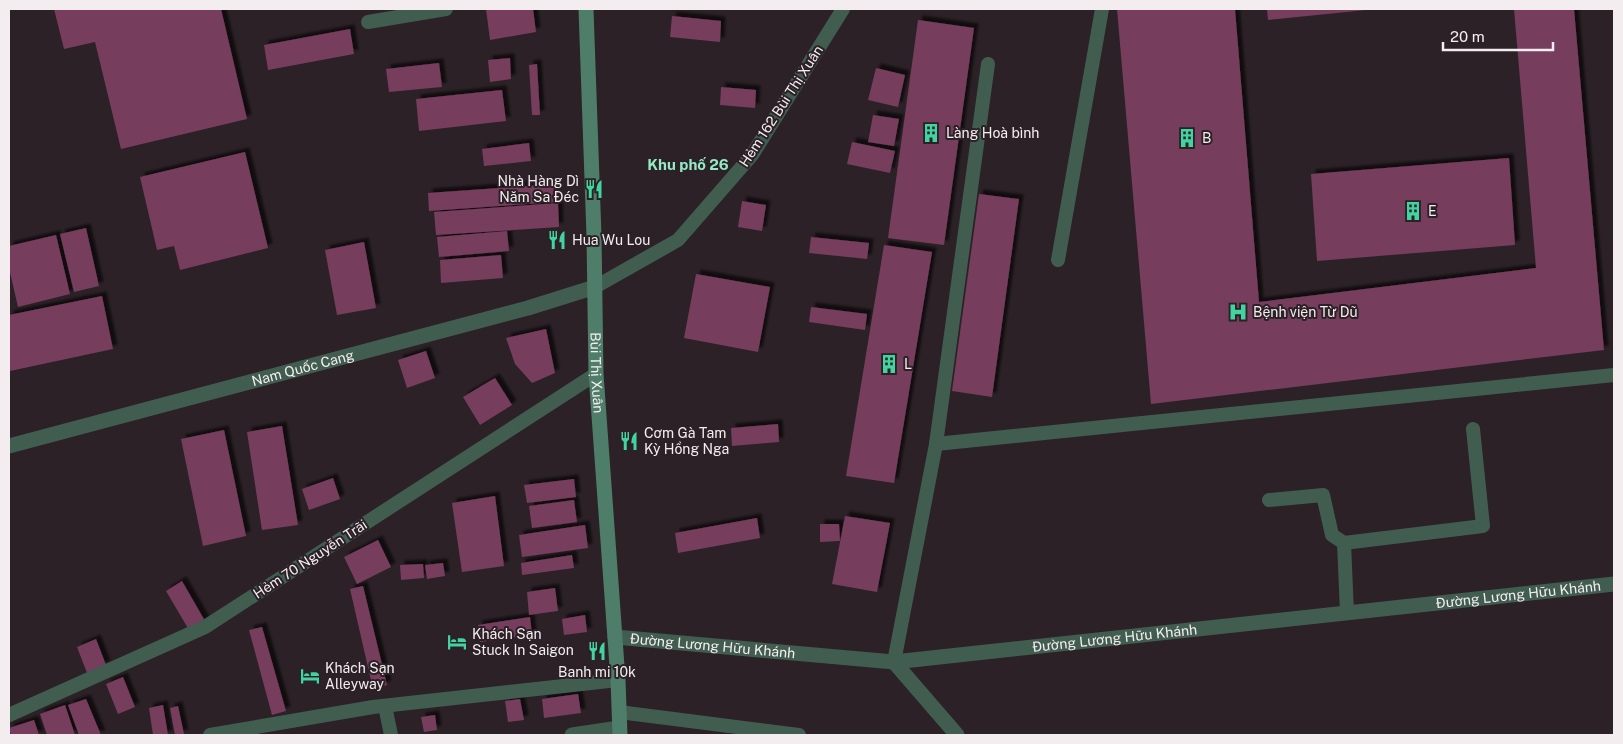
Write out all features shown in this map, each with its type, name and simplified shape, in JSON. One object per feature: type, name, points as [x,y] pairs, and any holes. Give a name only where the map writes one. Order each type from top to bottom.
[{"type":"street","name":"Bùi Thị Xuân","points":[[586,9],[596,374],[620,732]]},
{"type":"street","name":"Nam Quốc Cang","points":[[9,446],[519,310],[595,287]]},
{"type":"street","name":"Đường Lương Hữu Khánh","points":[[615,637],[894,662],[1614,584]]},
{"type":"street","points":[[894,662],[957,735]]},
{"type":"street","points":[[572,735],[620,732]]},
{"type":"lane","points":[[368,22],[417,11],[446,9]]},
{"type":"lane","name":"Hẻm 162 Bùi Thị Xuân","points":[[595,287],[678,240],[752,155],[844,9]]},
{"type":"lane","points":[[1058,260],[1102,9]]},
{"type":"lane","points":[[894,662],[936,444],[988,64]]},
{"type":"lane","name":"Hẻm 70 Nguyễn Trãi","points":[[9,715],[205,627],[596,374]]},
{"type":"lane","points":[[936,444],[1614,375]]},
{"type":"lane","points":[[1269,500],[1323,495],[1332,535],[1344,543],[1482,526],[1474,429]]},
{"type":"lane","points":[[1344,543],[1347,613]]},
{"type":"lane","points":[[210,735],[252,732],[385,706],[618,680]]},
{"type":"lane","points":[[385,706],[391,735]]},
{"type":"lane","points":[[619,712],[799,735]]},
{"type":"building","points":[[54,9],[221,9],[247,119],[121,149],[95,42],[64,49]]},
{"type":"building","points":[[486,9],[533,9],[536,32],[490,40]]},
{"type":"building","name":"B","points":[[1117,9],[1235,9],[1259,302],[1536,268],[1514,9],[1574,9],[1604,350],[1151,404]]},
{"type":"building","points":[[1267,9],[1366,9],[1366,10],[1268,20]]},
{"type":"building","points":[[672,16],[721,21],[720,42],[670,37]]},
{"type":"building","name":"Làng Hoà bình","points":[[918,20],[974,28],[944,245],[888,238]]},
{"type":"building","points":[[350,29],[354,54],[268,70],[264,45]]},
{"type":"building","points":[[510,58],[511,79],[490,82],[488,60]]},
{"type":"building","points":[[439,63],[442,87],[389,92],[386,69]]},
{"type":"building","points":[[537,64],[540,115],[532,115],[529,65]]},
{"type":"building","points":[[876,68],[905,75],[898,107],[868,100]]},
{"type":"building","points":[[721,87],[756,90],[755,108],[720,105]]},
{"type":"building","points":[[502,90],[506,121],[419,131],[416,99]]},
{"type":"building","points":[[873,115],[899,119],[894,146],[868,142]]},
{"type":"building","points":[[852,142],[895,151],[890,173],[847,164]]},
{"type":"building","points":[[529,143],[531,161],[484,166],[482,149]]},
{"type":"building","points":[[245,152],[268,248],[180,270],[174,246],[157,250],[140,177]]},
{"type":"building","name":"E","points":[[1509,158],[1515,245],[1317,261],[1311,174]]},
{"type":"building","points":[[555,184],[556,202],[429,211],[428,193]]},
{"type":"building","points":[[979,194],[1019,199],[992,397],[952,391]]},
{"type":"building","points":[[742,201],[766,205],[762,231],[738,227]]},
{"type":"building","points":[[558,203],[559,227],[436,235],[434,212]]},
{"type":"building","points":[[86,228],[99,286],[74,292],[60,234]]},
{"type":"building","points":[[507,231],[509,251],[439,257],[437,237]]},
{"type":"building","points":[[56,235],[70,294],[18,307],[9,268],[9,246]]},
{"type":"building","points":[[811,237],[869,243],[867,259],[809,253]]},
{"type":"building","points":[[364,242],[376,308],[337,315],[325,250]]},
{"type":"building","name":"L","points":[[884,245],[932,252],[894,483],[846,476]]},
{"type":"building","points":[[501,255],[503,278],[441,283],[440,260]]},
{"type":"building","points":[[696,274],[770,287],[758,352],[684,338]]},
{"type":"building","points":[[102,296],[113,349],[10,371],[9,315]]},
{"type":"building","points":[[811,307],[867,314],[865,330],[809,322]]},
{"type":"building","points":[[546,329],[555,373],[532,383],[515,364],[506,338]]},
{"type":"building","points":[[426,351],[435,378],[407,388],[398,360]]},
{"type":"building","points":[[495,378],[512,405],[480,425],[463,397]]},
{"type":"building","points":[[778,424],[779,442],[732,446],[731,428]]},
{"type":"building","points":[[282,426],[298,525],[262,530],[247,432]]},
{"type":"building","points":[[224,430],[246,536],[203,546],[181,439]]},
{"type":"building","points":[[333,478],[340,499],[309,510],[302,489]]},
{"type":"building","points":[[574,479],[576,497],[527,503],[524,485]]},
{"type":"building","points":[[495,496],[504,566],[462,572],[452,503]]},
{"type":"building","points":[[574,500],[577,522],[532,528],[529,506]]},
{"type":"building","points":[[845,516],[890,523],[877,592],[832,584]]},
{"type":"building","points":[[757,518],[760,538],[678,553],[675,533]]},
{"type":"building","points":[[820,524],[839,524],[840,541],[820,542]]},
{"type":"building","points":[[585,525],[588,548],[522,557],[519,535]]},
{"type":"building","points":[[378,540],[391,567],[357,584],[344,557]]},
{"type":"building","points":[[572,555],[574,568],[522,575],[521,563]]},
{"type":"building","points":[[443,563],[445,576],[427,579],[425,565]]},
{"type":"building","points":[[423,564],[424,578],[401,580],[400,565]]},
{"type":"building","points":[[182,581],[205,621],[189,630],[166,591]]},
{"type":"building","points":[[363,586],[387,685],[373,689],[350,589]]},
{"type":"building","points":[[555,588],[558,611],[529,615],[527,592]]},
{"type":"building","points":[[585,615],[587,632],[564,635],[562,619]]},
{"type":"building","points":[[530,617],[532,635],[480,642],[478,625]]},
{"type":"building","points":[[262,627],[286,711],[272,715],[249,630]]},
{"type":"building","points":[[96,639],[106,665],[87,673],[77,647]]},
{"type":"building","points":[[123,677],[135,707],[118,714],[106,684]]},
{"type":"building","points":[[578,694],[581,713],[544,718],[542,699]]},
{"type":"building","points":[[86,699],[101,735],[79,735],[68,705]]},
{"type":"building","points":[[520,699],[524,720],[508,722],[505,701]]},
{"type":"building","points":[[65,705],[75,735],[47,735],[40,714]]},
{"type":"building","points":[[163,705],[168,735],[153,735],[149,708]]},
{"type":"building","points":[[178,706],[184,734],[175,735],[170,708]]},
{"type":"building","points":[[435,715],[437,730],[424,732],[421,717]]},
{"type":"building","points":[[34,720],[39,735],[11,735],[9,728]]},
{"type":"place","name":"Làng Hoà bình","points":[[931,133]]},
{"type":"place","name":"B","points":[[1187,138]]},
{"type":"place","name":"Nhà Hàng Dì Năm Sa Đéc","points":[[594,189]]},
{"type":"place","name":"E","points":[[1413,211]]},
{"type":"place","name":"Hua Wu Lou","points":[[557,240]]},
{"type":"place","name":"Bệnh viện Từ Dũ","points":[[1238,312]]},
{"type":"place","name":"L","points":[[889,364]]},
{"type":"place","name":"Cơm Gà Tam Kỳ Hồng Nga","points":[[629,441]]},
{"type":"place","name":"Khách Sạn Stuck In Saigon","points":[[457,642]]},
{"type":"place","name":"Banh mi 10k","points":[[597,651]]},
{"type":"place","name":"Khách Sạn Alleyway","points":[[310,676]]},
{"type":"district","name":"Khu phố 26","points":[[688,165]]}]
